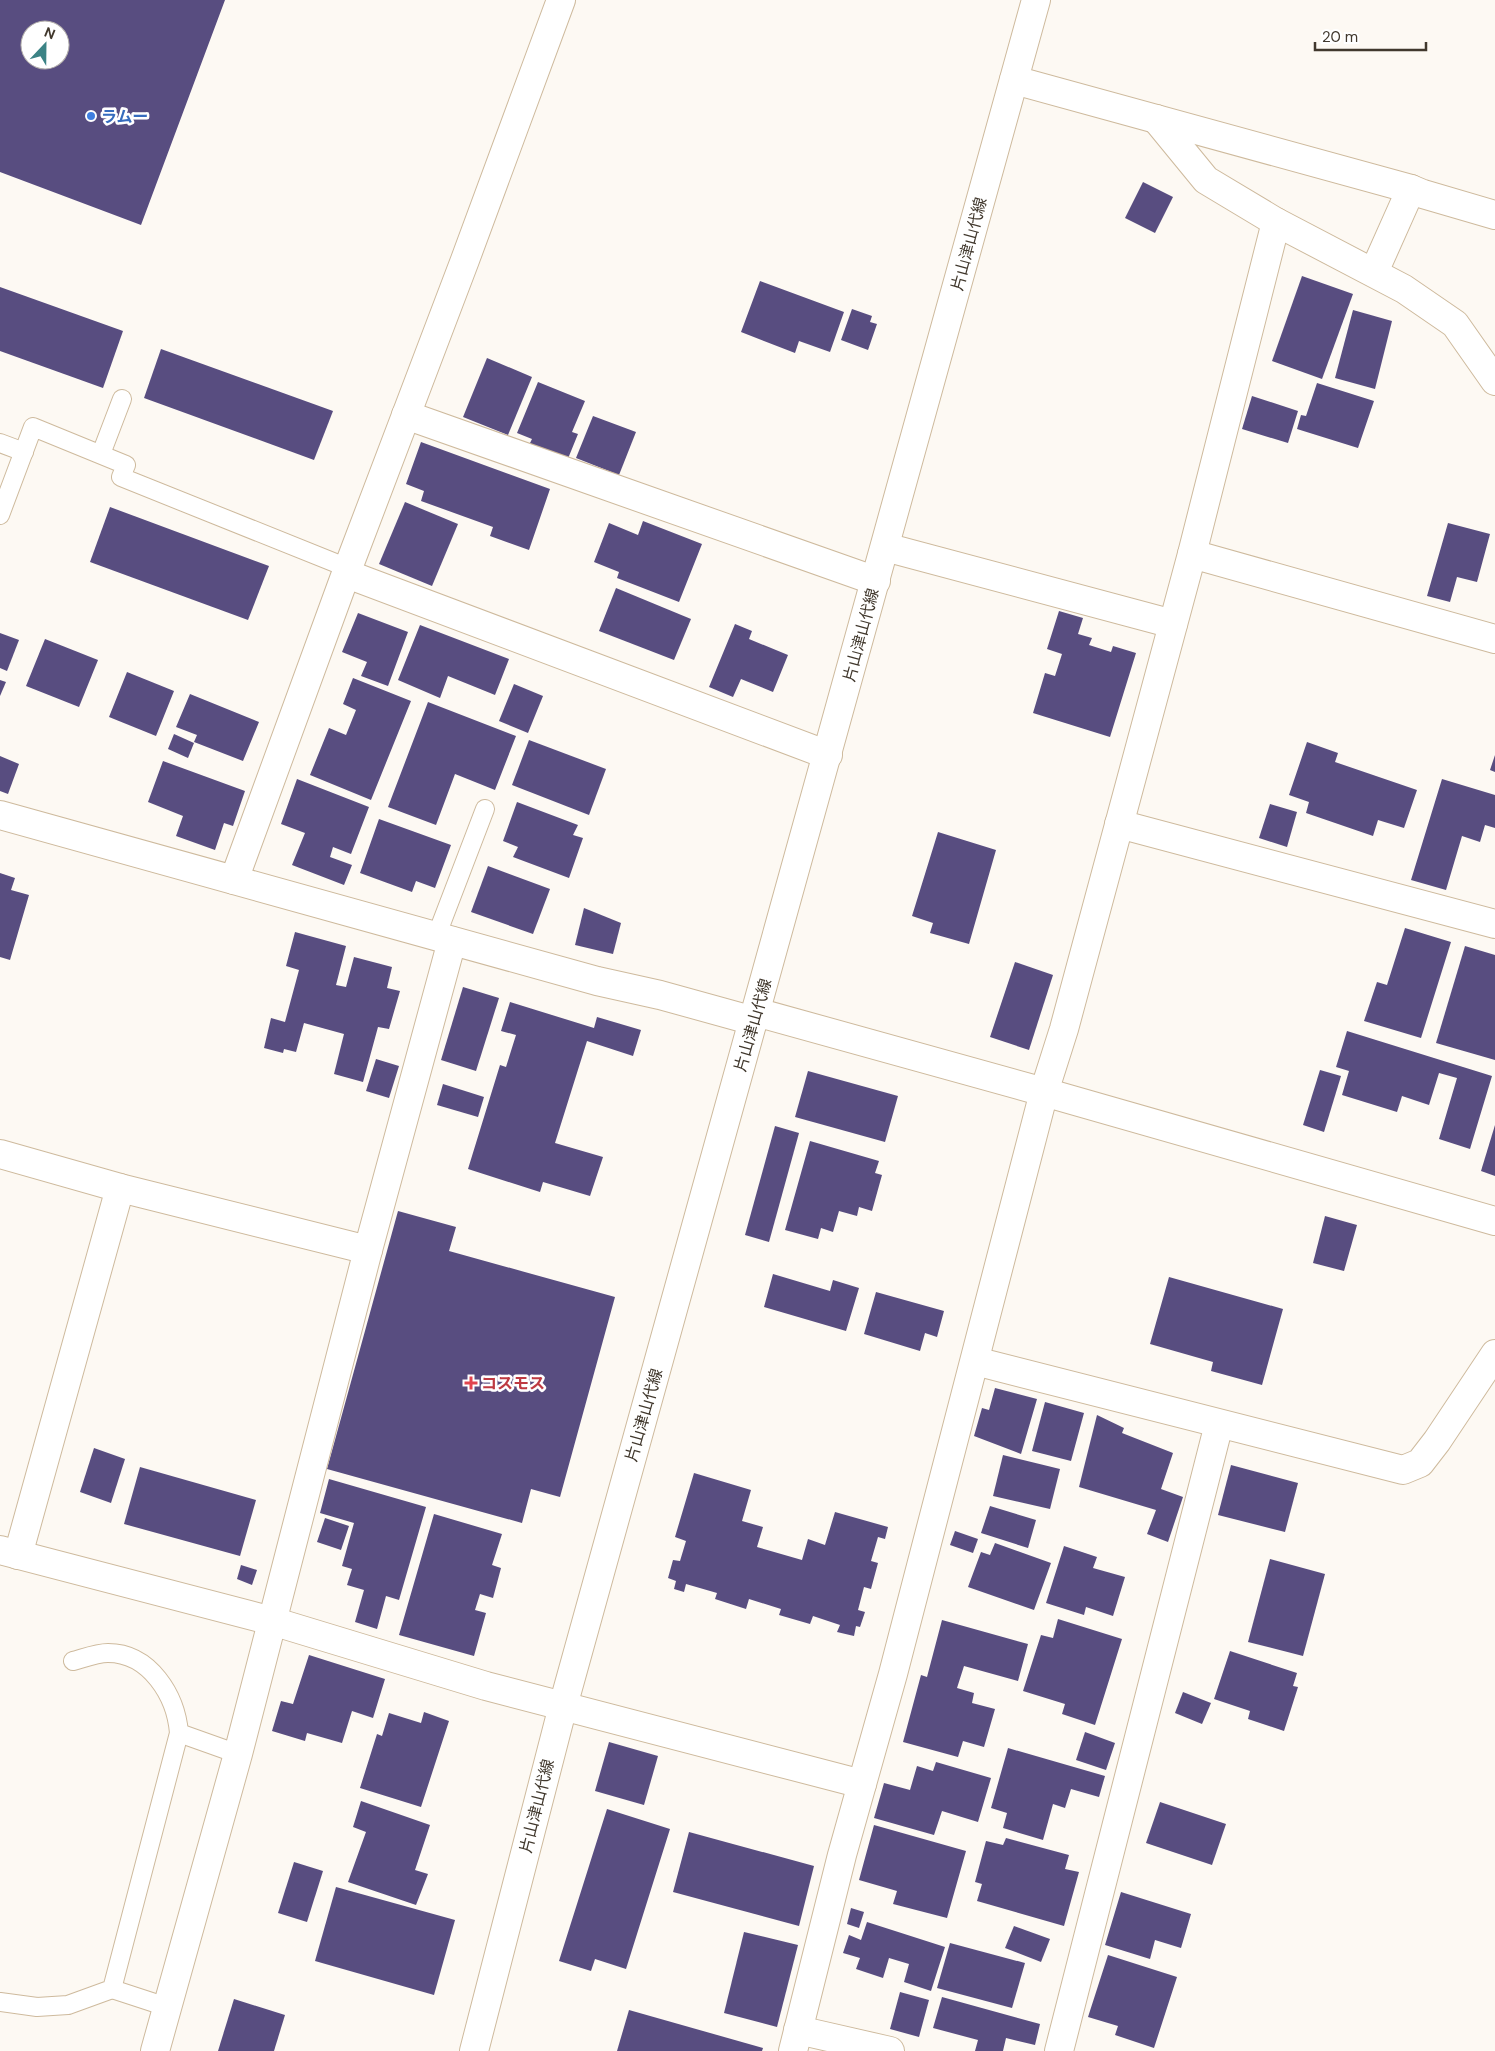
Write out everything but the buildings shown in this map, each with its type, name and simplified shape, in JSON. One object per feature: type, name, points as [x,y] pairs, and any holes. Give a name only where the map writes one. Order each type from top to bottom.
[{"type":"street","points":[[234,880],[561,0]]},
{"type":"street","name":"片山津山代線","points":[[474,2051],[563,1706],[1036,0]]},
{"type":"street","points":[[1014,80],[1411,189],[1495,215]]},
{"type":"street","points":[[1156,119],[1206,180],[1276,222],[1404,289],[1455,324],[1495,381]]},
{"type":"street","points":[[1374,272],[1411,189]]},
{"type":"street","points":[[890,2051],[796,2040],[842,1855],[975,1361],[1044,1092],[1064,1029],[1192,554],[1276,222]]},
{"type":"street","points":[[406,415],[876,581]]},
{"type":"street","points":[[885,547],[1173,624]]},
{"type":"street","points":[[1192,554],[1495,639]]},
{"type":"street","points":[[348,571],[828,755]]},
{"type":"street","points":[[0,815],[597,981],[755,1017],[1044,1092],[1495,1221]]},
{"type":"street","points":[[1119,824],[1495,924]]},
{"type":"street","points":[[155,2051],[238,1754],[368,1250],[444,939]]},
{"type":"street","points":[[0,1154],[120,1188],[368,1250]]},
{"type":"street","points":[[120,1188],[9,1552],[272,1621],[486,1686],[862,1784]]},
{"type":"street","points":[[975,1361],[1403,1470],[1420,1463],[1438,1441],[1495,1354]]},
{"type":"street","points":[[1059,2051],[1219,1424]]},
{"type":"lane","points":[[101,454],[122,400]]},
{"type":"lane","points":[[0,515],[33,427],[126,465],[121,477],[348,571]]},
{"type":"lane","points":[[0,443],[24,452]]},
{"type":"lane","points":[[444,939],[485,809]]},
{"type":"lane","points":[[74,1661],[108,1653],[137,1659],[166,1688],[178,1716],[179,1733],[112,1988]]},
{"type":"lane","points":[[179,1733],[238,1754]]},
{"type":"lane","points":[[0,2002],[36,2007],[68,2004],[112,1988],[167,2008]]},
{"type":"place","name":"ラムー","points":[[91,116]]},
{"type":"place","name":"コスモス","points":[[471,1383]]}]
